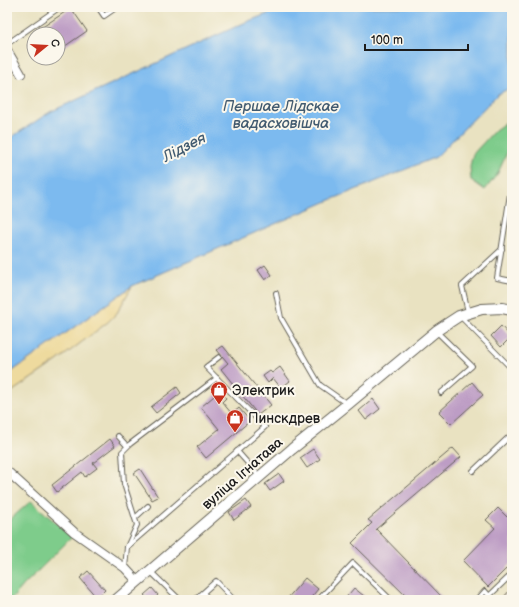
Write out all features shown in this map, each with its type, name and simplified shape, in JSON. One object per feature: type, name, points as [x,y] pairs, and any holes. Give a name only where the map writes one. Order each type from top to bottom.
[{"type":"street","points":[[7,50],[21,74]]},
{"type":"street","name":"вуліца Ігнатава","points":[[116,600],[259,476],[436,331],[464,314],[482,308],[502,308],[512,310]]},
{"type":"street","points":[[7,471],[74,532],[125,568],[137,581]]},
{"type":"lane","points":[[7,44],[60,7]]},
{"type":"lane","points":[[98,7],[104,16],[117,7]]},
{"type":"lane","points":[[512,181],[497,278],[512,281]]},
{"type":"lane","points":[[502,249],[462,286],[464,314],[512,369]]},
{"type":"lane","points":[[276,293],[281,318],[320,385],[348,404]]},
{"type":"lane","points":[[436,331],[472,366],[441,393]]},
{"type":"lane","points":[[127,547],[265,427],[206,367],[219,357]]},
{"type":"lane","points":[[125,568],[127,566],[127,547],[137,525],[124,484],[122,452],[127,446],[217,378]]},
{"type":"lane","points":[[473,471],[512,434]]},
{"type":"lane","points":[[118,436],[127,446]]},
{"type":"lane","points":[[237,451],[259,476]]},
{"type":"lane","points":[[135,518],[148,506]]},
{"type":"lane","points":[[318,600],[352,563],[391,600]]},
{"type":"lane","points":[[149,571],[180,600]]},
{"type":"lane","points":[[489,596],[512,574]]},
{"type":"lane","points":[[195,600],[216,581],[234,600]]},
{"type":"lane","points":[[476,600],[485,592],[493,600]]},
{"type":"lane","points":[[203,593],[210,600]]},
{"type":"green space","points":[[512,118],[512,141],[498,173],[485,190],[471,180],[470,166],[473,154],[495,130]]},
{"type":"green space","points":[[31,501],[72,537],[11,600],[7,600],[7,522]]},
{"type":"sand","points":[[132,286],[117,313],[108,322],[57,361],[7,395],[7,375]]},
{"type":"water","name":"Першае Лідскае вадасховішча","points":[[286,7],[512,7],[512,87],[498,94],[436,157],[328,201],[132,286],[7,375],[7,140],[50,112],[246,22]]},
{"type":"building","points":[[71,8],[87,31],[66,45],[66,26],[44,26]]},
{"type":"building","points":[[265,265],[272,275],[265,280],[258,270]]},
{"type":"building","points":[[501,326],[511,337],[501,347],[491,336]]},
{"type":"building","points":[[223,346],[271,405],[258,415],[221,369],[228,363],[217,350]]},
{"type":"building","points":[[280,367],[290,381],[281,388],[273,378],[268,383],[263,376],[270,371],[272,373]]},
{"type":"building","points":[[472,382],[483,395],[451,424],[439,412]]},
{"type":"building","points":[[177,387],[181,393],[156,413],[151,407]]},
{"type":"building","points":[[220,391],[226,398],[222,402],[232,414],[239,408],[250,421],[206,458],[197,447],[219,429],[201,407]]},
{"type":"building","points":[[373,399],[380,409],[366,420],[359,411]]},
{"type":"building","points":[[110,439],[115,446],[93,463],[97,468],[85,477],[82,472],[57,492],[52,485]]},
{"type":"building","points":[[453,448],[461,457],[376,529],[442,597],[439,600],[410,600],[352,543],[372,523],[368,520]]},
{"type":"building","points":[[313,449],[320,459],[307,468],[300,458]]},
{"type":"building","points":[[140,469],[158,497],[152,500],[134,473]]},
{"type":"building","points":[[279,474],[284,481],[270,491],[265,484]]},
{"type":"building","points":[[246,500],[251,507],[234,520],[229,512]]},
{"type":"building","points":[[498,508],[507,517],[512,512],[512,563],[488,587],[463,561],[495,528],[486,520]]},
{"type":"building","points":[[88,571],[105,590],[97,598],[80,578]]},
{"type":"building","points":[[305,578],[318,589],[309,600],[286,600]]},
{"type":"building","points":[[152,588],[158,595],[153,600],[149,600],[144,595]]},
{"type":"building","points":[[354,588],[369,600],[344,600]]},
{"type":"building","points":[[512,588],[512,600],[501,600]]},
{"type":"place","name":"Электрик","points":[[219,405]]},
{"type":"place","name":"Пинскдрев","points":[[235,433]]},
{"type":"water label","name":"Лідзея","points":[[184,147]]}]
